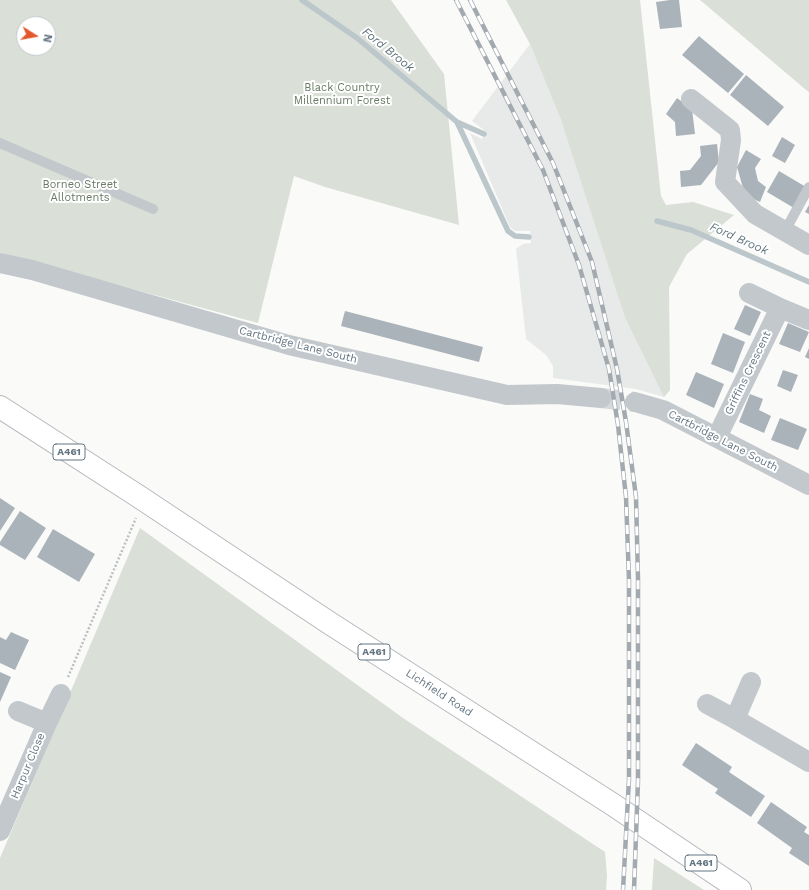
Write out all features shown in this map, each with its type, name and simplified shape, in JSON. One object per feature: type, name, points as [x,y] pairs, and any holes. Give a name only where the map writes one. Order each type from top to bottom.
[{"type":"highway","name":"Lichfield Road","points":[[0,407],[138,496],[331,624],[624,812],[740,890]]},
{"type":"highway","name":"Lichfield Road","points":[[0,422],[138,496]]},
{"type":"street","points":[[690,99],[730,130],[731,140],[725,182],[755,214],[809,245]]},
{"type":"street","name":"Cartbridge Lane South","points":[[0,263],[32,270],[289,345],[507,395],[557,394],[601,398]]},
{"type":"street","points":[[750,293],[809,320]]},
{"type":"street","name":"Griffins Crescent","points":[[717,437],[780,308]]},
{"type":"street","name":"Cartbridge Lane South","points":[[635,402],[663,410],[809,485]]},
{"type":"street","points":[[735,719],[751,682]]},
{"type":"street","name":"Harpur Close","points":[[0,831],[61,694]]},
{"type":"street","points":[[707,704],[809,762]]},
{"type":"street","name":"Harpur Close","points":[[18,711],[47,724]]},
{"type":"lane","points":[[0,143],[153,209]]},
{"type":"lane","points":[[785,231],[809,187]]},
{"type":"path","points":[[61,694],[136,518]]},
{"type":"shaded area","points":[[530,44],[561,120],[587,196],[670,390],[664,397],[636,389],[553,378],[553,366],[546,355],[526,339],[516,249],[523,244],[531,243],[530,231],[515,231],[510,227],[470,133],[482,139],[484,130],[472,121]]},
{"type":"green space","points":[[0,0],[391,0],[444,74],[459,225],[325,187],[294,176],[258,323],[0,253]]},
{"type":"green space","points":[[506,0],[640,0],[661,196],[666,205],[693,202],[734,215],[687,254],[669,287],[670,390],[664,397],[625,317],[561,120],[530,44]]},
{"type":"green space","points":[[700,0],[809,0],[809,92],[805,89]]},
{"type":"green space","points":[[140,528],[403,718],[605,852],[607,876],[606,890],[0,890],[0,858]]},
{"type":"green space","points":[[654,858],[704,890],[652,890]]},
{"type":"building","points":[[679,0],[682,27],[660,29],[656,2]]},
{"type":"building","points":[[699,36],[744,74],[728,93],[682,55]]},
{"type":"building","points":[[746,75],[784,107],[768,126],[730,95]]},
{"type":"building","points":[[677,98],[692,109],[695,134],[676,136],[675,122],[666,114]]},
{"type":"building","points":[[782,137],[795,145],[785,163],[772,156]]},
{"type":"building","points":[[717,144],[719,162],[701,185],[681,187],[680,171],[690,170],[701,156],[700,146]]},
{"type":"building","points":[[746,150],[761,159],[755,168],[758,181],[766,187],[760,202],[745,195],[737,167]]},
{"type":"building","points":[[779,171],[806,187],[794,208],[767,192]]},
{"type":"building","points":[[809,205],[809,214],[805,212]]},
{"type":"building","points":[[745,305],[761,312],[750,336],[734,329]]},
{"type":"building","points":[[345,311],[483,347],[479,362],[341,326]]},
{"type":"building","points":[[788,323],[809,332],[800,352],[779,344]]},
{"type":"building","points":[[723,333],[745,342],[733,373],[711,364]]},
{"type":"building","points":[[809,348],[809,359],[805,357]]},
{"type":"building","points":[[783,370],[798,375],[791,392],[777,386]]},
{"type":"building","points":[[696,372],[724,384],[714,408],[686,395]]},
{"type":"building","points":[[750,394],[763,399],[759,410],[771,416],[764,433],[739,422]]},
{"type":"building","points":[[780,418],[807,429],[798,450],[771,440]]},
{"type":"building","points":[[0,498],[15,508],[0,531]]},
{"type":"building","points":[[20,511],[46,528],[25,560],[0,545],[0,542]]},
{"type":"building","points":[[53,529],[95,554],[79,582],[37,557]]},
{"type":"building","points":[[11,632],[29,640],[15,670],[0,663],[0,637],[6,640]]},
{"type":"building","points":[[0,672],[11,677],[0,702]]},
{"type":"building","points":[[696,743],[732,767],[729,772],[765,796],[751,817],[715,793],[718,789],[682,765]]},
{"type":"building","points":[[771,802],[807,827],[804,832],[809,835],[809,866],[789,853],[792,848],[757,823]]},
{"type":"waterway","name":"Ford Brook","points":[[302,0],[357,38],[457,122],[484,134]]},
{"type":"waterway","name":"Ford Brook","points":[[457,122],[508,231],[515,236],[529,237]]},
{"type":"waterway","name":"Ford Brook","points":[[657,221],[691,230],[809,282]]},
{"type":"tunnel","points":[[601,398],[635,402]]},
{"type":"railway","points":[[456,0],[543,170],[579,265],[609,369],[618,425],[626,497],[629,580],[629,779],[623,890]]},
{"type":"railway","points":[[470,0],[553,163],[592,262],[617,369],[636,497],[638,579],[638,781],[634,890]]},
{"type":"park label","name":"Black Country Millennium Forest","points":[[342,94]]},
{"type":"park label","name":"Borneo Street Allotments","points":[[80,191]]}]
